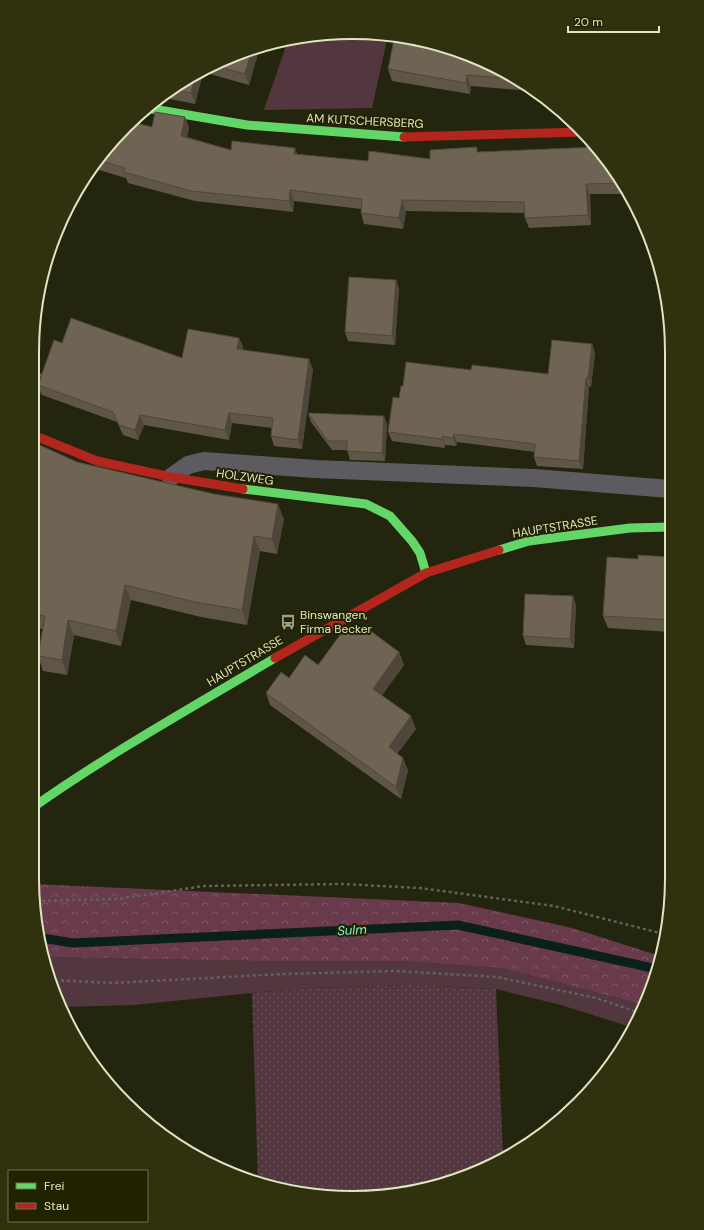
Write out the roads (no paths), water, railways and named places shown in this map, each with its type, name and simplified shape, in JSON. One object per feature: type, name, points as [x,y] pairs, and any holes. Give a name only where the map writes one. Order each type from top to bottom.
[{"type":"street","name":"AM KUTSCHERSBERG","points":[[155,109],[247,125],[407,137],[574,132]]},
{"type":"street","name":"HOLZWEG","points":[[39,437],[97,461],[171,477],[231,488],[366,504],[390,516],[420,553],[426,573]]},
{"type":"street","name":"HAUPTSTRASSE","points":[[39,803],[59,789],[174,718],[292,648],[426,573],[473,557],[529,541],[630,528],[665,527]]},
{"type":"lane","points":[[171,477],[188,465],[204,461],[315,469],[534,478],[665,489]]},
{"type":"waterway","name":"Sulm","points":[[45,938],[73,943],[458,925],[651,968]]},
{"type":"place","name":"Binswangen, Firma Becker","points":[[288,622]]}]
